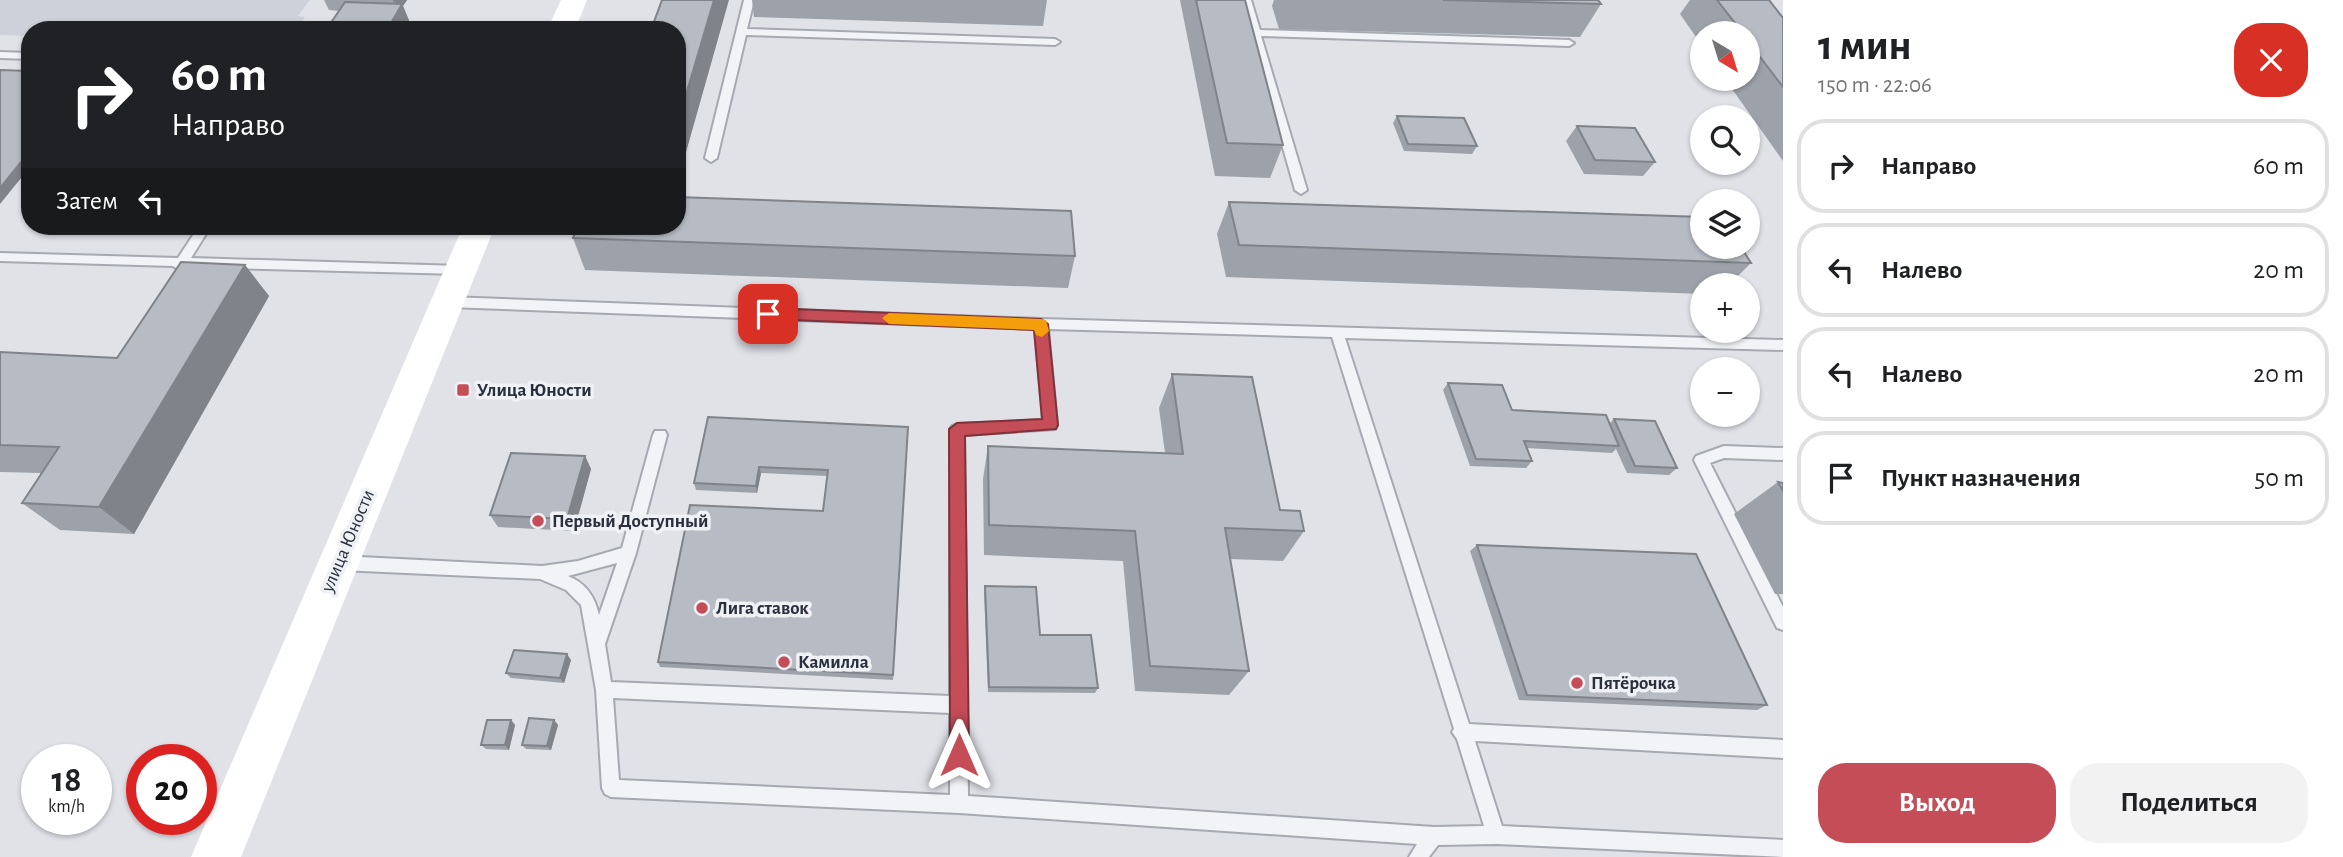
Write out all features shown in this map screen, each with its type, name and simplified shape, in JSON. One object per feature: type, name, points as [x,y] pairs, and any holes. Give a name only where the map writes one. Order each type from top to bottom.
[{"type":"street","points":[[565,21],[574,0]]},
{"type":"street","name":"улица Юности","points":[[216,857],[475,235]]},
{"type":"lane","points":[[711,158],[749,0]]},
{"type":"lane","points":[[1246,0],[1301,190]]},
{"type":"lane","points":[[741,32],[1055,42]]},
{"type":"lane","points":[[1256,33],[1569,43]]},
{"type":"lane","points":[[0,55],[21,56]]},
{"type":"lane","points":[[178,267],[199,235]]},
{"type":"lane","points":[[0,257],[1041,324],[1783,346]]},
{"type":"lane","points":[[959,804],[957,429],[1050,425],[1041,324]]},
{"type":"lane","points":[[1337,332],[1461,732],[1496,835]]},
{"type":"lane","points":[[597,645],[628,553],[660,435]]},
{"type":"lane","points":[[1783,454],[1724,452],[1701,460],[1783,623]]},
{"type":"lane","points":[[339,563],[541,572],[578,568],[628,553]]},
{"type":"lane","points":[[541,572],[572,585],[588,602],[604,690],[611,788],[959,804],[1434,836],[1496,835],[1783,849]]},
{"type":"lane","points":[[604,690],[959,705]]},
{"type":"lane","points":[[1461,732],[1783,749]]},
{"type":"lane","points":[[1418,857],[1434,836]]},
{"type":"shaded area","points":[[0,0],[310,0],[298,16],[305,17],[302,21],[21,21],[21,36],[0,35]]},
{"type":"building","points":[[662,0],[714,0],[686,95],[686,21],[654,21]]},
{"type":"building","points":[[1196,0],[1245,0],[1283,145],[1227,143]]},
{"type":"building","points":[[1443,0],[1598,0],[1601,4]]},
{"type":"building","points":[[1717,0],[1769,0],[1783,18],[1783,87],[1760,57],[1760,21],[1734,21]]},
{"type":"building","points":[[345,2],[402,4],[392,21],[332,21]]},
{"type":"building","points":[[0,70],[21,71],[21,162],[0,188]]},
{"type":"building","points":[[1397,116],[1464,118],[1477,146],[1408,144]]},
{"type":"building","points":[[1577,126],[1635,128],[1655,162],[1595,160]]},
{"type":"building","points":[[686,197],[1071,211],[1075,256],[573,238],[574,235],[686,235]]},
{"type":"building","points":[[1229,202],[1690,217],[1690,259],[1748,259],[1751,263],[1239,245]]},
{"type":"building","points":[[181,262],[245,265],[99,507],[22,503],[59,447],[0,445],[0,352],[117,358]]},
{"type":"building","points":[[1172,374],[1252,377],[1280,510],[1300,511],[1304,531],[1225,528],[1249,671],[1150,666],[1135,531],[989,525],[988,446],[1183,454]]},
{"type":"building","points":[[1448,383],[1502,385],[1512,410],[1606,415],[1619,446],[1524,441],[1532,461],[1476,459]]},
{"type":"building","points":[[708,417],[908,427],[893,675],[658,662],[690,505],[823,511],[828,470],[759,467],[756,486],[694,483]]},
{"type":"building","points":[[1614,419],[1655,421],[1677,468],[1635,466]]},
{"type":"building","points":[[511,453],[585,456],[567,519],[490,515]]},
{"type":"building","points":[[1477,545],[1696,554],[1767,705],[1527,695]]},
{"type":"building","points":[[985,586],[1036,587],[1040,635],[1091,635],[1098,688],[989,687]]},
{"type":"building","points":[[514,650],[567,654],[560,678],[506,673]]},
{"type":"building","points":[[529,718],[554,720],[547,746],[522,745]]},
{"type":"building","points":[[487,720],[511,720],[505,745],[481,745]]},
{"type":"slow traffic","points":[[889,318],[1041,324],[1042,331]]},
{"type":"place","name":"Улица Юности","points":[[463,390]]},
{"type":"place","name":"Первый Доступный","points":[[538,521]]},
{"type":"place","name":"Лига ставок","points":[[702,608]]},
{"type":"place","name":"Камилла","points":[[784,662]]},
{"type":"place","name":"Пятёрочка","points":[[1577,683]]},
{"type":"route","points":[[768,314],[1041,324],[1050,425],[957,429],[959,755]]}]
